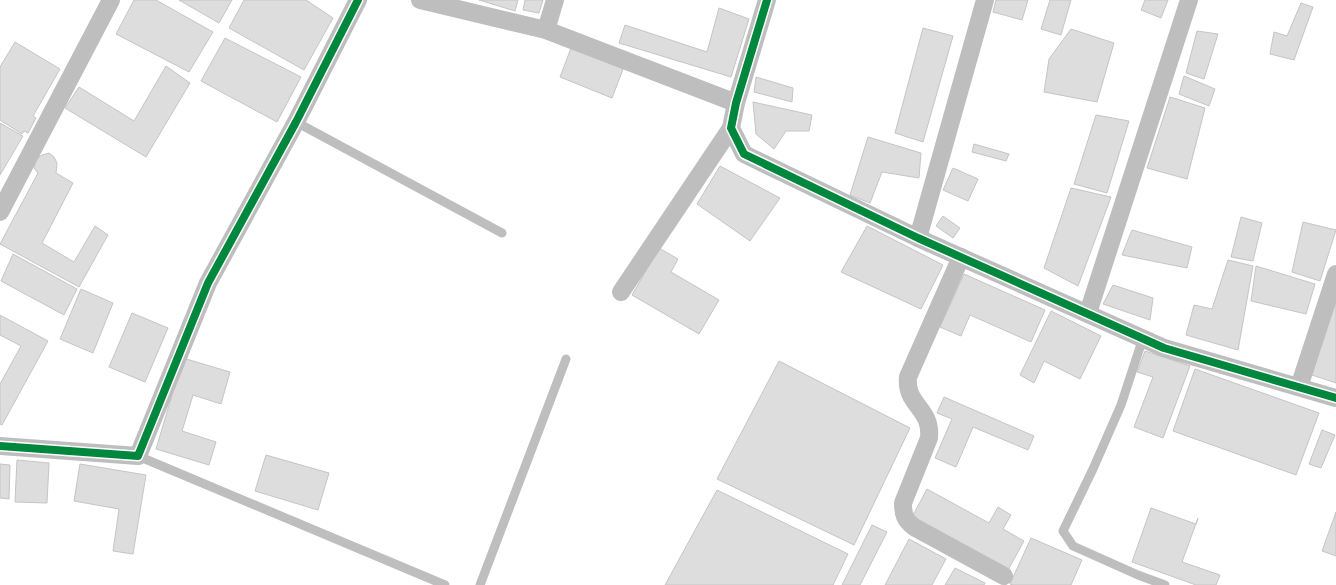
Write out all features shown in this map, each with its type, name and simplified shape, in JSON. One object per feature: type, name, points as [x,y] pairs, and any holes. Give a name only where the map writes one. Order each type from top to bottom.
[{"type":"street","points":[[0,212],[111,0]]},
{"type":"street","points":[[0,446],[138,456],[208,282],[296,122],[358,0]]},
{"type":"street","points":[[420,0],[546,30],[736,103]]},
{"type":"street","points":[[546,30],[555,0]]},
{"type":"street","points":[[621,292],[731,128],[736,103],[767,0]]},
{"type":"street","points":[[918,238],[985,0]]},
{"type":"street","points":[[1088,313],[1189,0]]},
{"type":"street","points":[[731,128],[744,154],[918,238],[1164,348],[1336,398]]},
{"type":"street","points":[[961,257],[908,377],[910,395],[927,418],[930,427],[929,438],[903,503],[903,514],[907,522],[914,527],[1004,576]]},
{"type":"street","points":[[1299,387],[1336,274]]},
{"type":"lane","points":[[296,122],[502,233]]},
{"type":"lane","points":[[1143,338],[1121,405],[1063,532],[1073,546],[1165,585]]},
{"type":"lane","points":[[480,585],[566,359]]},
{"type":"lane","points":[[138,456],[444,585]]},
{"type":"building","points":[[134,0],[156,0],[213,32],[189,72],[116,34]]},
{"type":"building","points":[[179,0],[232,0],[219,23]]},
{"type":"building","points":[[244,0],[306,0],[333,18],[304,70],[229,28]]},
{"type":"building","points":[[479,0],[518,0],[515,11]]},
{"type":"building","points":[[525,0],[543,0],[539,13],[523,10]]},
{"type":"building","points":[[996,0],[1028,0],[1022,20],[993,12]]},
{"type":"building","points":[[1050,0],[1071,0],[1061,35],[1041,29]]},
{"type":"building","points":[[1145,0],[1168,0],[1161,18],[1141,10]]},
{"type":"building","points":[[1301,3],[1313,7],[1294,60],[1270,54],[1274,32],[1287,36]]},
{"type":"building","points":[[719,8],[749,19],[731,77],[619,43],[625,25],[707,52]]},
{"type":"building","points":[[923,28],[953,36],[923,142],[895,133]]},
{"type":"building","points":[[1071,29],[1114,43],[1097,102],[1044,92],[1049,59]]},
{"type":"building","points":[[1197,31],[1218,34],[1204,79],[1186,73]]},
{"type":"building","points":[[225,38],[301,77],[277,122],[201,81]]},
{"type":"building","points":[[15,42],[60,69],[33,116],[36,118],[28,133],[24,131],[22,134],[0,120],[0,67]]},
{"type":"building","points":[[573,43],[625,64],[612,98],[560,77]]},
{"type":"building","points":[[166,66],[190,83],[146,157],[65,108],[79,87],[134,121]]},
{"type":"building","points":[[1184,76],[1215,89],[1209,106],[1179,94]]},
{"type":"building","points":[[756,77],[793,88],[792,102],[754,92]]},
{"type":"building","points":[[1170,97],[1205,108],[1187,179],[1147,168]]},
{"type":"building","points":[[753,102],[812,115],[809,131],[786,131],[774,149],[756,134]]},
{"type":"building","points":[[1096,115],[1129,121],[1107,193],[1074,184]]},
{"type":"building","points":[[0,123],[23,136],[0,175]]},
{"type":"building","points":[[868,137],[921,153],[919,178],[882,172],[870,203],[850,195]]},
{"type":"building","points":[[974,144],[1009,154],[1006,161],[972,152]]},
{"type":"building","points":[[49,153],[57,163],[56,173],[73,183],[42,243],[74,262],[95,226],[108,235],[79,287],[0,244],[38,173],[34,168],[36,159]]},
{"type":"building","points":[[720,166],[780,198],[750,241],[697,204]]},
{"type":"building","points":[[953,168],[978,179],[968,201],[943,190]]},
{"type":"building","points":[[1071,188],[1111,197],[1078,286],[1044,268]]},
{"type":"building","points":[[943,216],[960,228],[953,238],[936,226]]},
{"type":"building","points":[[1241,217],[1262,223],[1253,261],[1231,257]]},
{"type":"building","points":[[1303,222],[1336,230],[1320,281],[1292,272]]},
{"type":"building","points":[[867,226],[943,265],[921,309],[841,272]]},
{"type":"building","points":[[1132,230],[1192,247],[1187,268],[1122,255]]},
{"type":"building","points":[[659,248],[678,259],[671,272],[719,300],[699,334],[632,295]]},
{"type":"building","points":[[13,254],[77,289],[64,315],[1,281]]},
{"type":"building","points":[[1228,260],[1253,266],[1238,350],[1186,335],[1194,305],[1212,309]]},
{"type":"building","points":[[1256,266],[1315,284],[1306,314],[1251,301]]},
{"type":"building","points":[[964,274],[1045,310],[1031,342],[970,315],[961,336],[940,327]]},
{"type":"building","points":[[1113,285],[1153,298],[1150,320],[1103,304]]},
{"type":"building","points":[[81,289],[113,303],[93,353],[60,339]]},
{"type":"building","points":[[1334,297],[1336,297],[1336,383],[1312,375]]},
{"type":"building","points":[[1051,311],[1101,336],[1080,379],[1044,361],[1034,383],[1020,375]]},
{"type":"building","points":[[132,313],[168,328],[145,382],[109,367]]},
{"type":"building","points":[[0,315],[48,341],[2,425],[0,424],[0,384],[21,346],[0,335]]},
{"type":"building","points":[[1145,351],[1190,366],[1163,438],[1134,427],[1153,377],[1137,372]]},
{"type":"building","points":[[183,358],[230,372],[221,404],[193,395],[182,431],[216,442],[209,465],[156,449]]},
{"type":"building","points":[[779,361],[910,428],[854,545],[717,479]]},
{"type":"building","points":[[1195,369],[1319,413],[1296,475],[1173,431]]},
{"type":"building","points":[[944,397],[1034,436],[1028,450],[973,427],[956,467],[935,458],[952,419],[937,413]]},
{"type":"building","points":[[1322,430],[1335,435],[1321,468],[1309,464]]},
{"type":"building","points":[[266,455],[329,473],[318,510],[255,491]]},
{"type":"building","points":[[17,460],[49,463],[47,503],[15,502]]},
{"type":"building","points":[[0,464],[10,465],[9,499],[0,498]]},
{"type":"building","points":[[80,464],[146,475],[133,554],[113,551],[119,509],[74,501]]},
{"type":"building","points":[[927,489],[989,523],[998,507],[1011,515],[1003,529],[1024,541],[1008,570],[912,517]]},
{"type":"building","points":[[717,490],[848,554],[833,585],[665,585]]},
{"type":"building","points":[[1151,508],[1196,524],[1182,562],[1220,575],[1216,585],[1196,585],[1132,562]]},
{"type":"building","points":[[1336,512],[1336,556],[1322,551]]},
{"type":"building","points":[[872,525],[887,532],[860,585],[842,585]]},
{"type":"building","points":[[1031,538],[1082,560],[1071,585],[1010,584]]},
{"type":"building","points":[[909,539],[946,559],[932,585],[885,585]]},
{"type":"building","points":[[955,568],[985,583],[984,585],[945,585]]},
{"type":"cycle path","points":[[0,446],[138,456],[208,283],[296,122],[358,0]]},
{"type":"cycle path","points":[[767,0],[736,103],[731,128],[744,154],[918,238],[1164,348],[1336,398]]}]
